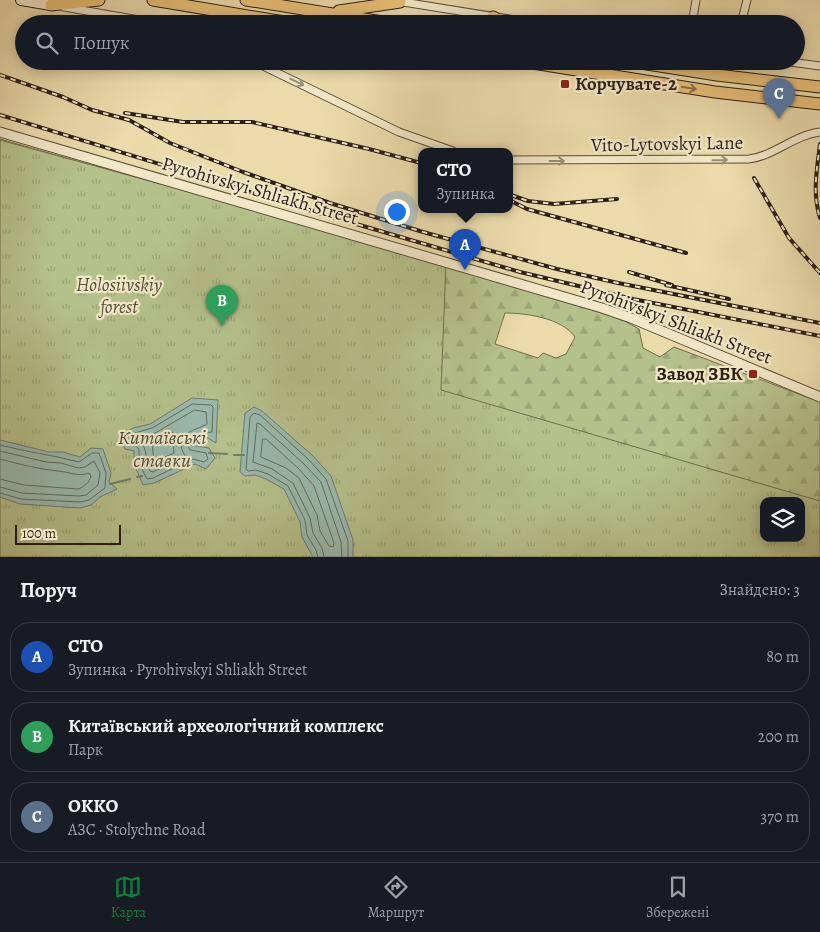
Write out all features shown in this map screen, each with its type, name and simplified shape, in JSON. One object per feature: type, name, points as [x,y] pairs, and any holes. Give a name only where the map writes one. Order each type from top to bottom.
[{"type":"highway","points":[[51,5],[99,0]]},
{"type":"highway","points":[[153,0],[242,15]]},
{"type":"highway","points":[[246,0],[345,15]]},
{"type":"highway","points":[[328,12],[394,1]]},
{"type":"highway","points":[[577,70],[715,92],[820,104]]},
{"type":"highway","points":[[686,70],[820,87]]},
{"type":"main road","points":[[20,0],[51,5]]},
{"type":"street","points":[[694,15],[696,0]]},
{"type":"street","points":[[743,15],[747,0]]},
{"type":"street","points":[[394,1],[482,15]]},
{"type":"street","points":[[51,5],[109,15]]},
{"type":"street","points":[[805,64],[820,66]]},
{"type":"street","points":[[272,70],[399,132],[444,148]]},
{"type":"street","name":"Pyrohivskyi Shliakh Street","points":[[0,132],[602,308],[632,318],[820,397]]},
{"type":"street","name":"Vito-Lytovskyi Lane","points":[[513,160],[748,159],[766,156],[802,136],[820,132]]},
{"type":"green space","name":"Holosiivskiy forest","points":[[0,139],[612,314],[639,329],[643,348],[660,357],[674,347],[820,402],[820,557],[0,427]],"holes":[[[505,313],[523,314],[553,321],[569,331],[575,337],[566,354],[556,358],[543,353],[538,358],[495,344]]]},
{"type":"green space","name":"Holosiivskiy forest","points":[[0,140],[446,262],[441,390],[820,501],[820,557],[0,557]]},
{"type":"water","name":"Китаївські ставки","points":[[192,398],[218,400],[216,443],[206,437],[190,445],[209,448],[215,458],[206,469],[195,464],[154,483],[143,485],[134,464],[134,451],[125,449],[119,436],[133,428],[150,424]]},
{"type":"water","points":[[254,407],[262,411],[313,456],[331,476],[353,540],[353,557],[313,557],[302,537],[300,522],[284,489],[266,479],[255,475],[245,476],[240,472],[245,413]]},
{"type":"water","points":[[0,440],[49,452],[63,452],[80,457],[91,448],[103,449],[111,473],[109,482],[117,489],[100,497],[91,505],[80,508],[20,504],[0,497]]},
{"type":"waterway","points":[[209,453],[227,454]]},
{"type":"waterway","points":[[234,455],[244,455]]},
{"type":"waterway","points":[[137,477],[142,476]]},
{"type":"waterway","points":[[110,484],[130,479]]},
{"type":"railway","points":[[0,75],[63,97],[92,110],[129,120],[170,143],[243,172],[330,203],[423,232],[557,269],[618,283],[820,323]]},
{"type":"railway","points":[[125,113],[183,122],[252,122],[418,162]]},
{"type":"railway","points":[[0,115],[312,211],[520,272],[633,299],[820,336]]},
{"type":"railway","points":[[820,144],[816,190],[820,218]]},
{"type":"railway","points":[[754,178],[789,238],[820,273]]},
{"type":"railway","points":[[513,196],[528,201],[554,204],[617,199]]},
{"type":"railway","points":[[513,202],[527,209],[686,253]]},
{"type":"railway","points":[[629,272],[672,285]]},
{"type":"railway","points":[[666,285],[729,299]]},
{"type":"place","name":"Корчувате-2","points":[[565,84]]},
{"type":"place","name":"OKKO","points":[[779,119]]},
{"type":"place","name":"СТО","points":[[465,270]]},
{"type":"place","name":"Китаївський археологічний комплекс","points":[[222,326]]},
{"type":"place","name":"Завод ЗБК","points":[[753,374]]}]
